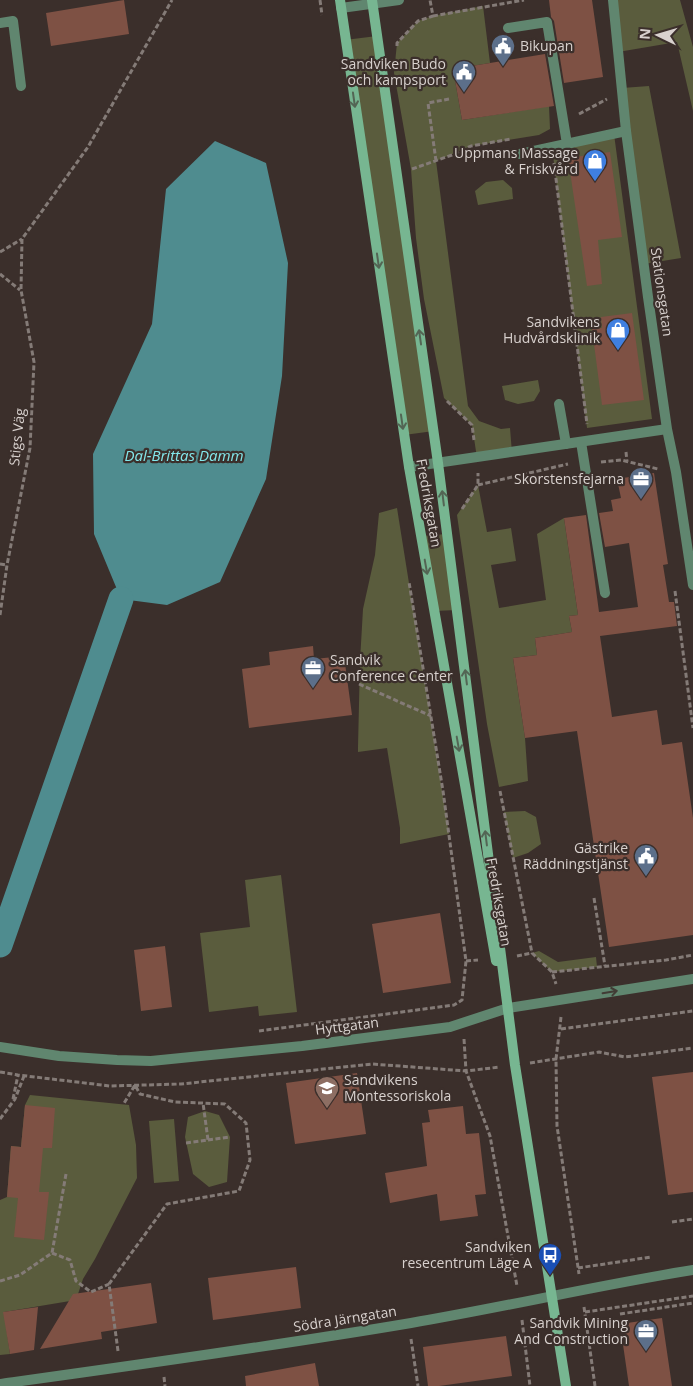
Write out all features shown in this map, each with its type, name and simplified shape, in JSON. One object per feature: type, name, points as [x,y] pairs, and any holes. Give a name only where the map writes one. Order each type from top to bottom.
[{"type":"street","points":[[341,4],[399,0]]},
{"type":"street","name":"Stationsgatan","points":[[613,0],[626,131],[667,430],[683,516],[693,586]]},
{"type":"street","name":"Fredriksgatan","points":[[372,2],[438,463],[508,1008],[566,1386]]},
{"type":"street","name":"Fredriksgatan","points":[[341,4],[409,467],[496,959],[508,1008]]},
{"type":"street","points":[[0,23],[12,21],[21,86]]},
{"type":"street","points":[[508,28],[547,22],[567,144]]},
{"type":"street","points":[[520,154],[626,131]]},
{"type":"street","points":[[559,404],[566,444]]},
{"type":"street","points":[[409,467],[667,430]]},
{"type":"street","points":[[581,442],[605,592]]},
{"type":"street","name":"Hyttgatan","points":[[0,1047],[59,1056],[151,1061],[302,1046],[450,1027],[508,1008],[693,979]]},
{"type":"street","name":"Södra Järngatan","points":[[0,1384],[409,1323],[693,1270]]},
{"type":"path","points":[[0,252],[22,239],[88,147],[172,0]]},
{"type":"path","points":[[433,16],[524,0]]},
{"type":"path","points":[[436,161],[428,103],[449,99]]},
{"type":"path","points":[[552,147],[588,428]]},
{"type":"path","name":"Stigs Väg","points":[[0,615],[30,448],[34,362],[21,290],[22,239]]},
{"type":"path","points":[[0,274],[21,290]]},
{"type":"path","points":[[0,564],[8,565]]},
{"type":"path","points":[[252,1032],[454,1004],[462,1000],[466,961],[443,791],[408,574]]},
{"type":"path","points":[[359,684],[431,716]]},
{"type":"path","points":[[594,898],[605,966]]},
{"type":"path","points":[[532,953],[552,972],[693,955]]},
{"type":"path","points":[[561,1029],[693,1011]]},
{"type":"path","points":[[595,1386],[557,1126],[556,1059],[599,1052],[625,1057],[693,1048]]},
{"type":"path","points":[[0,1072],[110,1086],[181,1084],[372,1064],[466,1072],[490,1136],[520,1302],[530,1386]]},
{"type":"path","points":[[13,1102],[18,1075]]},
{"type":"path","points":[[0,1119],[13,1102],[24,1076]]},
{"type":"path","points":[[52,1253],[70,1260],[76,1281],[91,1292],[109,1284],[166,1204],[239,1191],[250,1160],[246,1123],[225,1104],[175,1102],[140,1094],[135,1086]]},
{"type":"path","points":[[123,1105],[135,1086]]},
{"type":"path","points":[[203,1103],[208,1140]]},
{"type":"path","points":[[186,1143],[230,1137]]},
{"type":"path","points":[[0,1281],[20,1275],[52,1253],[66,1174]]},
{"type":"path","points":[[672,1222],[693,1219]]},
{"type":"path","points":[[578,1268],[657,1256]]},
{"type":"path","points":[[109,1284],[120,1367]]},
{"type":"path","points":[[584,1312],[693,1296]]},
{"type":"path","points":[[620,1314],[693,1303]]},
{"type":"path","points":[[409,1323],[418,1386]]},
{"type":"green space","points":[[613,0],[680,0],[693,47],[693,111],[677,42],[618,52]]},
{"type":"green space","points":[[483,6],[490,63],[453,69],[462,120],[549,106],[550,129],[539,135],[471,146],[436,161],[468,406],[479,421],[501,429],[510,428],[512,453],[477,458],[472,425],[444,398],[424,299],[416,238],[411,169],[394,73],[397,43],[418,21]]},
{"type":"green space","points":[[377,36],[434,431],[404,435],[345,40]]},
{"type":"green space","points":[[649,86],[681,258],[644,264],[622,88]]},
{"type":"green space","points":[[614,134],[652,419],[587,428],[552,147]]},
{"type":"green space","points":[[503,180],[512,188],[513,199],[478,205],[475,191],[486,182]]},
{"type":"green space","points":[[538,380],[540,391],[534,401],[518,404],[505,400],[502,386]]},
{"type":"green space","points":[[478,485],[487,532],[511,528],[516,561],[491,565],[499,608],[546,600],[537,534],[564,518],[578,615],[569,616],[572,632],[535,638],[537,655],[513,658],[525,738],[528,781],[499,787],[487,724],[457,515]]},
{"type":"green space","points":[[397,508],[449,834],[400,844],[400,828],[387,748],[358,752],[363,609],[375,555],[379,513]]},
{"type":"green space","points":[[447,534],[457,610],[434,611],[421,536]]},
{"type":"green space","points":[[525,811],[536,817],[541,844],[528,853],[513,858],[504,812]]},
{"type":"green space","points":[[281,875],[297,1012],[259,1016],[258,1006],[209,1012],[200,933],[250,927],[245,880]]},
{"type":"green space","points":[[539,951],[558,962],[596,957],[597,967],[552,972],[532,953]]},
{"type":"green space","points":[[30,1095],[129,1105],[136,1145],[137,1178],[83,1279],[76,1300],[4,1312],[10,1354],[0,1355],[0,1200],[7,1197],[11,1146],[21,1147],[25,1105]]},
{"type":"green space","points":[[205,1111],[219,1115],[230,1137],[227,1182],[209,1187],[193,1174],[185,1137],[188,1117]]},
{"type":"green space","points":[[174,1119],[179,1181],[154,1183],[149,1121]]},
{"type":"water","name":"Dal-Brittas Damm","points":[[215,141],[266,163],[288,263],[282,376],[266,479],[220,582],[167,605],[121,599],[94,534],[93,454],[152,324],[166,189]]},
{"type":"building","points":[[124,0],[129,34],[51,46],[46,13]]},
{"type":"building","points":[[549,0],[592,0],[603,77],[564,83]]},
{"type":"building","points":[[545,54],[554,106],[462,120],[453,69]]},
{"type":"building","points":[[610,152],[622,237],[598,240],[602,284],[587,286],[568,158]]},
{"type":"building","points":[[632,313],[644,400],[602,405],[592,329],[602,328],[601,317]]},
{"type":"building","points":[[654,473],[668,564],[663,565],[669,602],[674,602],[677,626],[600,636],[612,717],[657,710],[662,745],[682,742],[693,818],[693,935],[609,947],[577,731],[525,738],[513,658],[537,655],[535,638],[572,632],[569,616],[578,615],[564,518],[586,515],[599,612],[638,607],[629,543],[605,547],[599,513],[613,511],[611,500],[621,498],[617,479]]},
{"type":"building","points":[[313,646],[314,659],[344,656],[352,715],[249,728],[242,669],[270,665],[269,652]]},
{"type":"building","points":[[440,913],[451,983],[383,993],[372,924]]},
{"type":"building","points":[[165,946],[172,1007],[141,1011],[134,950]]},
{"type":"building","points":[[693,1072],[693,1192],[668,1195],[652,1077]]},
{"type":"building","name":"Sandvikens Montessoriskola","points":[[357,1073],[366,1134],[295,1144],[286,1083]]},
{"type":"building","points":[[25,1105],[55,1108],[52,1148],[43,1148],[39,1192],[49,1192],[44,1240],[14,1237],[18,1198],[7,1197],[11,1146],[21,1147]]},
{"type":"building","points":[[463,1106],[466,1134],[479,1133],[486,1194],[475,1195],[478,1216],[440,1221],[437,1194],[390,1203],[385,1173],[427,1166],[422,1123],[430,1122],[428,1110]]},
{"type":"building","points":[[296,1267],[301,1308],[213,1320],[208,1278]]},
{"type":"building","points":[[151,1283],[157,1323],[101,1332],[102,1339],[40,1349],[73,1294]]},
{"type":"building","points":[[38,1307],[34,1350],[10,1354],[3,1312]]},
{"type":"building","name":"Sandvik Mining And Construction","points":[[662,1318],[672,1386],[629,1386],[620,1324]]},
{"type":"building","points":[[506,1336],[512,1376],[428,1386],[423,1347]]},
{"type":"building","points":[[315,1363],[319,1386],[246,1386],[245,1376]]},
{"type":"waterway","points":[[0,945],[121,599]]},
{"type":"place","name":"Bikupan","points":[[503,67]]},
{"type":"place","name":"Sandviken Budo och kampsport","points":[[464,93]]},
{"type":"place","name":"Uppmans Massage & Friskvård","points":[[595,182]]},
{"type":"place","name":"Sandvikens Hudvårdsklinik","points":[[618,351]]},
{"type":"place","name":"Skorstensfejarna","points":[[641,500]]},
{"type":"place","name":"Sandvik Conference Center","points":[[313,689]]},
{"type":"place","name":"Gästrike Räddningstjänst","points":[[646,877]]},
{"type":"place","name":"Sandvikens Montessoriskola","points":[[327,1109]]},
{"type":"place","name":"Sandviken resecentrum Läge A","points":[[550,1276]]},
{"type":"place","name":"Sandvik Mining And Construction","points":[[646,1352]]}]
